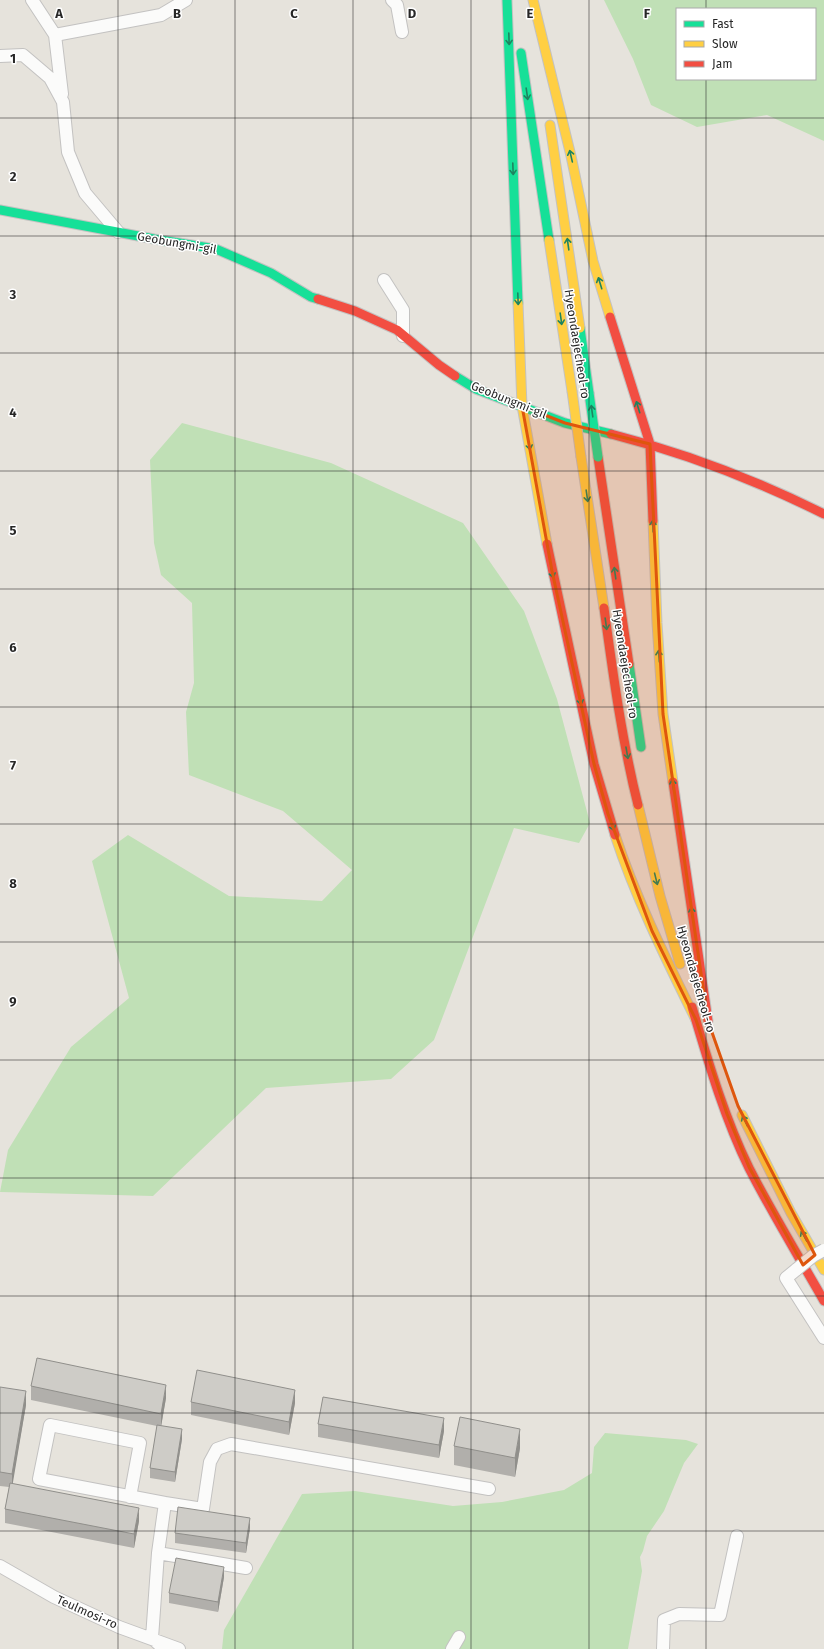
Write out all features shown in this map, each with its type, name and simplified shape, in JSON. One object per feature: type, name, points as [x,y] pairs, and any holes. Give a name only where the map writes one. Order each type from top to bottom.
[{"type":"main road","points":[[507,0],[522,406],[552,570],[596,771],[625,865],[652,931],[696,1020]]},
{"type":"main road","points":[[513,0],[517,25]]},
{"type":"main road","points":[[532,0],[545,86]]},
{"type":"main road","points":[[532,0],[571,156],[593,261],[650,444]]},
{"type":"main road","name":"Hyeondaejecheol-ro","points":[[520,41],[615,685],[632,781],[660,896],[706,1056],[727,1114],[749,1167],[780,1225],[824,1301]]},
{"type":"main road","name":"Hyeondaejecheol-ro","points":[[549,118],[642,758]]},
{"type":"main road","name":"Geobungmi-gil","points":[[0,210],[216,249],[271,273],[311,297],[355,311],[396,330],[439,365],[476,389],[565,423],[650,444],[743,477],[824,514]]},
{"type":"main road","name":"Hyeondaejecheol-ro","points":[[650,444],[657,622],[663,714],[709,1025],[689,957]]},
{"type":"main road","points":[[738,1106],[774,1182],[805,1240],[824,1270]]},
{"type":"street","points":[[32,0],[55,35],[68,152],[85,193],[118,232]]},
{"type":"street","points":[[55,35],[161,15],[186,0]]},
{"type":"street","points":[[392,0],[397,5],[402,32]]},
{"type":"street","points":[[0,56],[23,55],[50,78],[63,102]]},
{"type":"street","points":[[384,280],[403,310],[403,336]]},
{"type":"street","points":[[824,1250],[813,1256],[786,1278],[824,1338]]},
{"type":"street","points":[[130,1496],[140,1443],[50,1425],[39,1479],[165,1503],[203,1509],[210,1462],[217,1449],[231,1444],[489,1489]]},
{"type":"street","points":[[164,1649],[152,1638],[158,1553],[165,1503]]},
{"type":"street","points":[[663,1649],[664,1620],[678,1614],[720,1615],[737,1536]]},
{"type":"street","points":[[158,1553],[246,1568]]},
{"type":"street","name":"Teulmosi-ro","points":[[0,1566],[54,1597],[120,1626],[179,1649]]},
{"type":"street","points":[[452,1649],[459,1637]]},
{"type":"highlighted area","points":[[522,406],[565,423],[650,444],[663,714],[708,1021],[738,1106],[815,1255],[803,1265],[749,1167],[727,1114],[696,1020],[652,931],[608,814],[594,764],[552,571]]},
{"type":"green space","points":[[604,0],[824,0],[824,141],[767,115],[697,127],[651,105],[633,59]]},
{"type":"green space","points":[[182,423],[331,463],[463,523],[524,611],[557,699],[590,823],[579,843],[514,828],[434,1040],[391,1079],[266,1088],[153,1196],[0,1192],[8,1150],[71,1047],[129,998],[92,861],[128,835],[229,896],[322,901],[352,870],[283,811],[189,775],[186,712],[194,683],[192,603],[161,575],[154,543],[150,460]]},
{"type":"green space","points":[[605,1433],[686,1440],[698,1444],[684,1463],[664,1511],[647,1536],[640,1557],[642,1571],[628,1649],[222,1649],[224,1630],[302,1494],[355,1491],[453,1506],[502,1502],[564,1490],[592,1473],[594,1447]]},
{"type":"building","points":[[37,1358],[166,1385],[161,1414],[31,1386]]},
{"type":"building","points":[[197,1370],[295,1390],[289,1422],[191,1402]]},
{"type":"building","points":[[0,1387],[26,1391],[12,1474],[0,1472]]},
{"type":"building","points":[[323,1397],[444,1418],[439,1445],[318,1424]]},
{"type":"building","points":[[460,1417],[520,1429],[515,1458],[454,1446]]},
{"type":"building","points":[[157,1425],[182,1429],[175,1472],[150,1468]]},
{"type":"building","points":[[10,1483],[139,1508],[134,1534],[5,1509]]},
{"type":"building","points":[[178,1507],[250,1518],[246,1543],[175,1533]]},
{"type":"building","points":[[176,1558],[224,1567],[218,1602],[169,1593]]},
{"type":"traffic: fast","points":[[507,0],[518,303]]},
{"type":"traffic: fast","points":[[521,53],[549,240]]},
{"type":"traffic: fast","points":[[0,210],[216,249],[271,273],[311,297],[318,299]]},
{"type":"traffic: fast","points":[[580,328],[589,393]]},
{"type":"traffic: fast","points":[[455,376],[476,389],[565,423],[611,434]]},
{"type":"traffic: fast","points":[[589,393],[598,457]]},
{"type":"traffic: fast","points":[[629,664],[641,747]]},
{"type":"traffic: slow","points":[[533,0],[571,156],[593,261],[610,317]]},
{"type":"traffic: slow","points":[[550,125],[580,328]]},
{"type":"traffic: slow","points":[[549,240],[572,391]]},
{"type":"traffic: slow","points":[[518,303],[522,406],[547,544]]},
{"type":"traffic: slow","points":[[572,391],[581,457]]},
{"type":"traffic: slow","points":[[581,457],[604,608]]},
{"type":"traffic: slow","points":[[653,521],[657,623],[663,714],[673,782]]},
{"type":"traffic: slow","points":[[638,805],[660,896],[680,964]]},
{"type":"traffic: slow","points":[[615,835],[642,906],[696,1020]]},
{"type":"traffic: slow","points":[[742,1115],[791,1213],[824,1270]]},
{"type":"traffic: jam","points":[[318,299],[355,311],[397,330],[439,365],[455,376]]},
{"type":"traffic: jam","points":[[610,317],[650,444],[653,521]]},
{"type":"traffic: jam","points":[[611,434],[639,441],[720,468],[824,514]]},
{"type":"traffic: jam","points":[[598,457],[629,664]]},
{"type":"traffic: jam","points":[[547,544],[594,764],[615,835]]},
{"type":"traffic: jam","points":[[604,608],[614,682],[632,781],[638,805]]},
{"type":"traffic: jam","points":[[673,782],[708,1021]]},
{"type":"traffic: jam","points":[[692,1007],[717,1089],[740,1149],[767,1202],[824,1301]]}]
